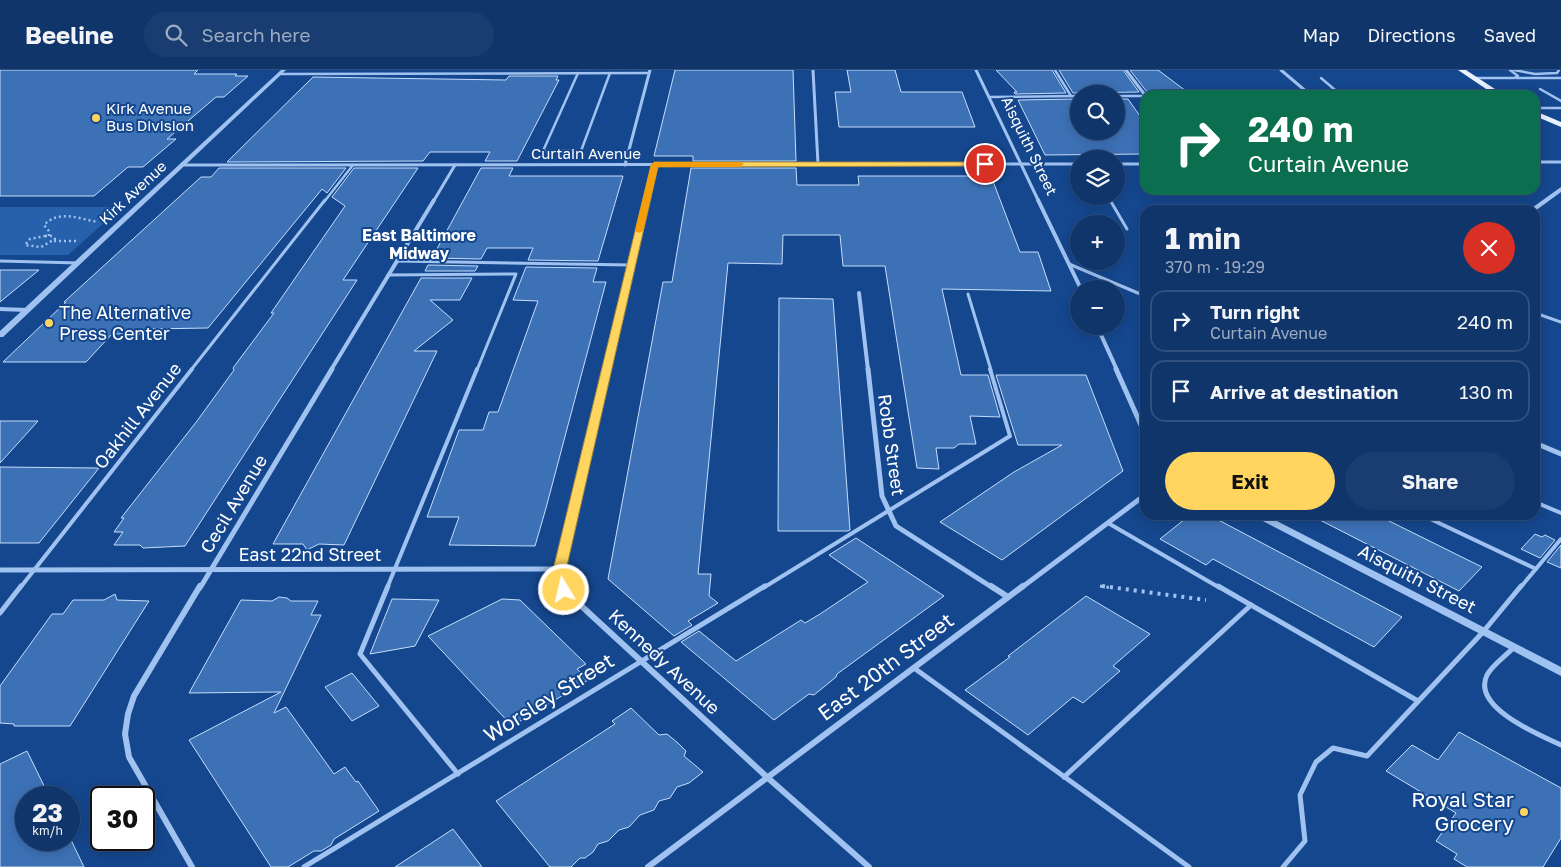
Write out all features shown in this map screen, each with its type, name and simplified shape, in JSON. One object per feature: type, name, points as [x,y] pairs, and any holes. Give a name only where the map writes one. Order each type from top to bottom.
[{"type":"main road","points":[[1461,70],[1492,90]]},
{"type":"main road","points":[[1540,115],[1561,125]]},
{"type":"street","points":[[813,70],[818,164]]},
{"type":"street","name":"Aisquith Street","points":[[976,70],[1076,280]]},
{"type":"street","points":[[1126,70],[1141,90]]},
{"type":"street","points":[[1281,70],[1304,90]]},
{"type":"street","points":[[625,165],[650,71]]},
{"type":"street","name":"Kirk Avenue","points":[[0,335],[282,72]]},
{"type":"street","points":[[1540,162],[1561,162]]},
{"type":"street","name":"Curtain Avenue","points":[[182,166],[1070,164]]},
{"type":"street","points":[[1125,164],[1140,164]]},
{"type":"street","name":"Cecil Avenue","points":[[192,867],[129,757],[125,734],[128,714],[134,696],[455,165]]},
{"type":"street","points":[[559,570],[654,165]]},
{"type":"street","points":[[1539,205],[1561,188]]},
{"type":"street","name":"Robb Street","points":[[859,293],[882,496],[888,512],[896,526],[1008,597]]},
{"type":"street","points":[[0,309],[27,310]]},
{"type":"street","points":[[1101,335],[1140,423]]},
{"type":"street","points":[[1540,445],[1561,454]]},
{"type":"street","name":"East 20th Street","points":[[648,867],[1140,499]]},
{"type":"street","name":"Aisquith Street","points":[[1268,520],[1561,672]]},
{"type":"street","name":"East 22nd Street","points":[[0,570],[559,570]]},
{"type":"street","name":"Kennedy Avenue","points":[[559,570],[564,590],[768,778],[869,867]]},
{"type":"lane","points":[[1055,70],[1070,94]]},
{"type":"lane","points":[[1512,71],[1534,74],[1556,73],[1560,70]]},
{"type":"lane","points":[[282,72],[610,73],[650,71]]},
{"type":"lane","points":[[1512,71],[1518,76],[1514,78]]},
{"type":"lane","points":[[578,73],[543,151],[581,151],[610,73]]},
{"type":"lane","points":[[1321,78],[1335,90]]},
{"type":"lane","points":[[1474,78],[1561,78]]},
{"type":"lane","points":[[1540,88],[1561,101]]},
{"type":"lane","points":[[989,97],[1070,96]]},
{"type":"lane","points":[[1125,96],[1140,96]]},
{"type":"lane","points":[[1540,108],[1561,108]]},
{"type":"lane","name":"Oakhill Avenue","points":[[0,613],[353,165]]},
{"type":"lane","points":[[1112,205],[1127,229]]},
{"type":"lane","points":[[0,261],[79,263]]},
{"type":"lane","points":[[397,261],[631,265]]},
{"type":"lane","points":[[1069,264],[1140,294]]},
{"type":"lane","points":[[388,275],[516,274],[360,654],[458,774]]},
{"type":"lane","name":"Worsley Street","points":[[304,867],[1010,436],[968,294]]},
{"type":"lane","points":[[1540,315],[1561,322]]},
{"type":"lane","points":[[1540,504],[1561,513]]},
{"type":"lane","points":[[1433,520],[1536,569]]},
{"type":"lane","points":[[1108,523],[1418,701]]},
{"type":"lane","points":[[1283,867],[1305,840],[1300,795],[1316,762],[1333,748],[1367,756],[1483,632],[1561,539]]},
{"type":"lane","points":[[1064,777],[1251,605]]},
{"type":"lane","points":[[1514,647],[1487,676],[1483,689],[1488,701],[1503,714],[1561,745]]},
{"type":"lane","points":[[914,668],[1189,867]]},
{"type":"path","points":[[49,236],[49,231],[44,225],[48,220],[57,217],[76,216],[99,222]]},
{"type":"path","points":[[54,241],[54,237],[49,236],[30,239],[25,245],[39,247],[54,241],[78,241]]},
{"type":"path","points":[[1100,586],[1209,600]]},
{"type":"shaded area","points":[[0,207],[122,207],[68,255],[0,255]]},
{"type":"building","name":"Kirk Avenue Bus Division","points":[[0,70],[198,70],[194,74],[237,74],[235,76],[248,76],[224,97],[216,97],[167,139],[176,139],[143,167],[128,167],[94,196],[0,196]]},
{"type":"building","points":[[675,70],[793,70],[796,161],[693,161],[693,156],[654,156]]},
{"type":"building","points":[[847,70],[895,70],[901,92],[962,92],[975,127],[839,127],[835,92],[851,92]]},
{"type":"building","points":[[996,70],[1052,70],[1066,93],[1015,94],[1014,92],[1017,92]]},
{"type":"building","points":[[1059,70],[1123,70],[1139,92],[1125,92],[1125,85],[1070,85],[1070,88]]},
{"type":"building","points":[[1130,70],[1158,70],[1185,90],[1145,90]]},
{"type":"building","points":[[509,76],[558,76],[556,80],[559,80],[517,161],[485,161],[490,152],[430,152],[423,161],[227,162],[313,77],[506,80]]},
{"type":"building","points":[[1070,99],[1070,140],[1125,140],[1125,99],[1128,99],[1140,116],[1140,154],[1125,154],[1125,150],[1070,150],[1070,155],[1045,155],[1018,100]]},
{"type":"building","points":[[219,168],[346,168],[327,193],[322,189],[208,328],[148,329],[142,334],[112,334],[86,362],[3,362],[66,302],[64,302],[201,177],[211,177]]},
{"type":"building","points":[[354,168],[418,168],[343,280],[357,280],[185,546],[143,548],[140,545],[114,545],[123,532],[114,532],[124,518],[121,518],[197,421],[234,370],[233,368],[274,313],[271,313],[345,206],[332,197]]},
{"type":"building","points":[[481,168],[513,168],[509,176],[623,176],[598,261],[528,260],[533,248],[487,248],[481,259],[432,258]]},
{"type":"building","points":[[691,168],[796,168],[797,185],[859,185],[858,176],[991,176],[1020,252],[1038,252],[1051,291],[942,289],[961,375],[988,375],[1000,417],[970,416],[976,444],[959,444],[954,448],[936,448],[939,469],[917,468],[885,266],[843,266],[840,235],[783,235],[782,264],[728,263],[698,574],[711,574],[709,596],[718,603],[688,621],[692,625],[674,636],[608,579],[663,282],[672,282]]},
{"type":"building","points":[[428,265],[478,266],[475,271],[425,271]]},
{"type":"building","points":[[526,267],[597,268],[593,282],[606,282],[546,508],[535,546],[449,545],[459,517],[427,517],[459,430],[483,430],[489,412],[498,412],[538,301],[513,300]]},
{"type":"building","points":[[0,270],[39,270],[0,302]]},
{"type":"building","points":[[421,278],[472,278],[460,300],[430,300],[453,320],[414,351],[437,351],[344,545],[319,544],[307,550],[303,544],[273,544]]},
{"type":"building","points":[[779,298],[833,299],[850,530],[848,531],[778,531]]},
{"type":"building","points":[[996,375],[1086,375],[1123,471],[1002,560],[940,522],[1014,472],[1062,445],[1018,445]]},
{"type":"building","points":[[0,421],[38,421],[0,463]]},
{"type":"building","points":[[0,467],[99,468],[39,543],[0,543]]},
{"type":"building","points":[[1184,520],[1218,520],[1402,617],[1374,647],[1213,559],[1206,565],[1160,539]]},
{"type":"building","points":[[1320,520],[1387,520],[1482,567],[1459,591]]},
{"type":"building","points":[[1535,534],[1542,537],[1545,535],[1555,540],[1540,558],[1521,549]]},
{"type":"building","points":[[856,538],[944,596],[837,674],[836,677],[814,695],[809,694],[774,720],[681,642],[699,631],[736,661],[801,620],[805,623],[868,582],[829,555]]},
{"type":"building","points":[[1561,545],[1561,568],[1547,562]]},
{"type":"building","points":[[115,594],[117,600],[149,601],[70,726],[14,726],[14,724],[0,723],[0,686],[52,614],[63,614],[73,600],[104,600]]},
{"type":"building","points":[[1086,596],[1150,634],[1113,666],[1120,671],[1083,703],[1073,697],[1028,735],[965,690],[1010,657],[1008,656]]},
{"type":"building","points":[[279,597],[287,598],[291,601],[318,601],[311,615],[321,615],[274,713],[286,707],[334,774],[345,767],[356,782],[358,781],[379,811],[334,839],[331,845],[321,851],[314,851],[288,867],[271,867],[189,740],[281,692],[189,693],[241,600],[272,601]]},
{"type":"building","points":[[392,599],[439,600],[415,646],[370,654]]},
{"type":"building","points":[[502,599],[520,600],[586,664],[577,669],[588,680],[512,726],[428,636]]},
{"type":"building","points":[[352,673],[379,706],[352,721],[325,687]]},
{"type":"building","points":[[631,708],[659,735],[667,734],[678,743],[686,751],[684,756],[703,772],[689,783],[677,787],[670,798],[659,801],[654,810],[640,815],[629,827],[619,830],[608,841],[598,844],[593,852],[585,858],[580,858],[571,867],[550,867],[496,801],[615,724],[612,721]]},
{"type":"building","points":[[1459,732],[1561,788],[1561,838],[1543,867],[1467,867],[1454,859],[1457,854],[1436,841],[1456,813],[1386,771],[1412,745],[1438,760]]},
{"type":"building","points":[[27,751],[44,786],[15,786],[15,851],[76,851],[84,867],[0,867],[0,764]]},
{"type":"building","points":[[453,829],[482,867],[395,867]]},
{"type":"slow traffic","points":[[639,231],[654,165],[740,164]]},
{"type":"place","name":"Kirk Avenue Bus Division","points":[[96,118]]},
{"type":"place","name":"The Alternative Press Center","points":[[49,323]]},
{"type":"place","name":"Royal Star Grocery","points":[[1524,812]]},
{"type":"district","name":"East Baltimore Midway","points":[[419,244]]},
{"type":"route","points":[[564,590],[559,570],[654,165],[985,164]]}]
